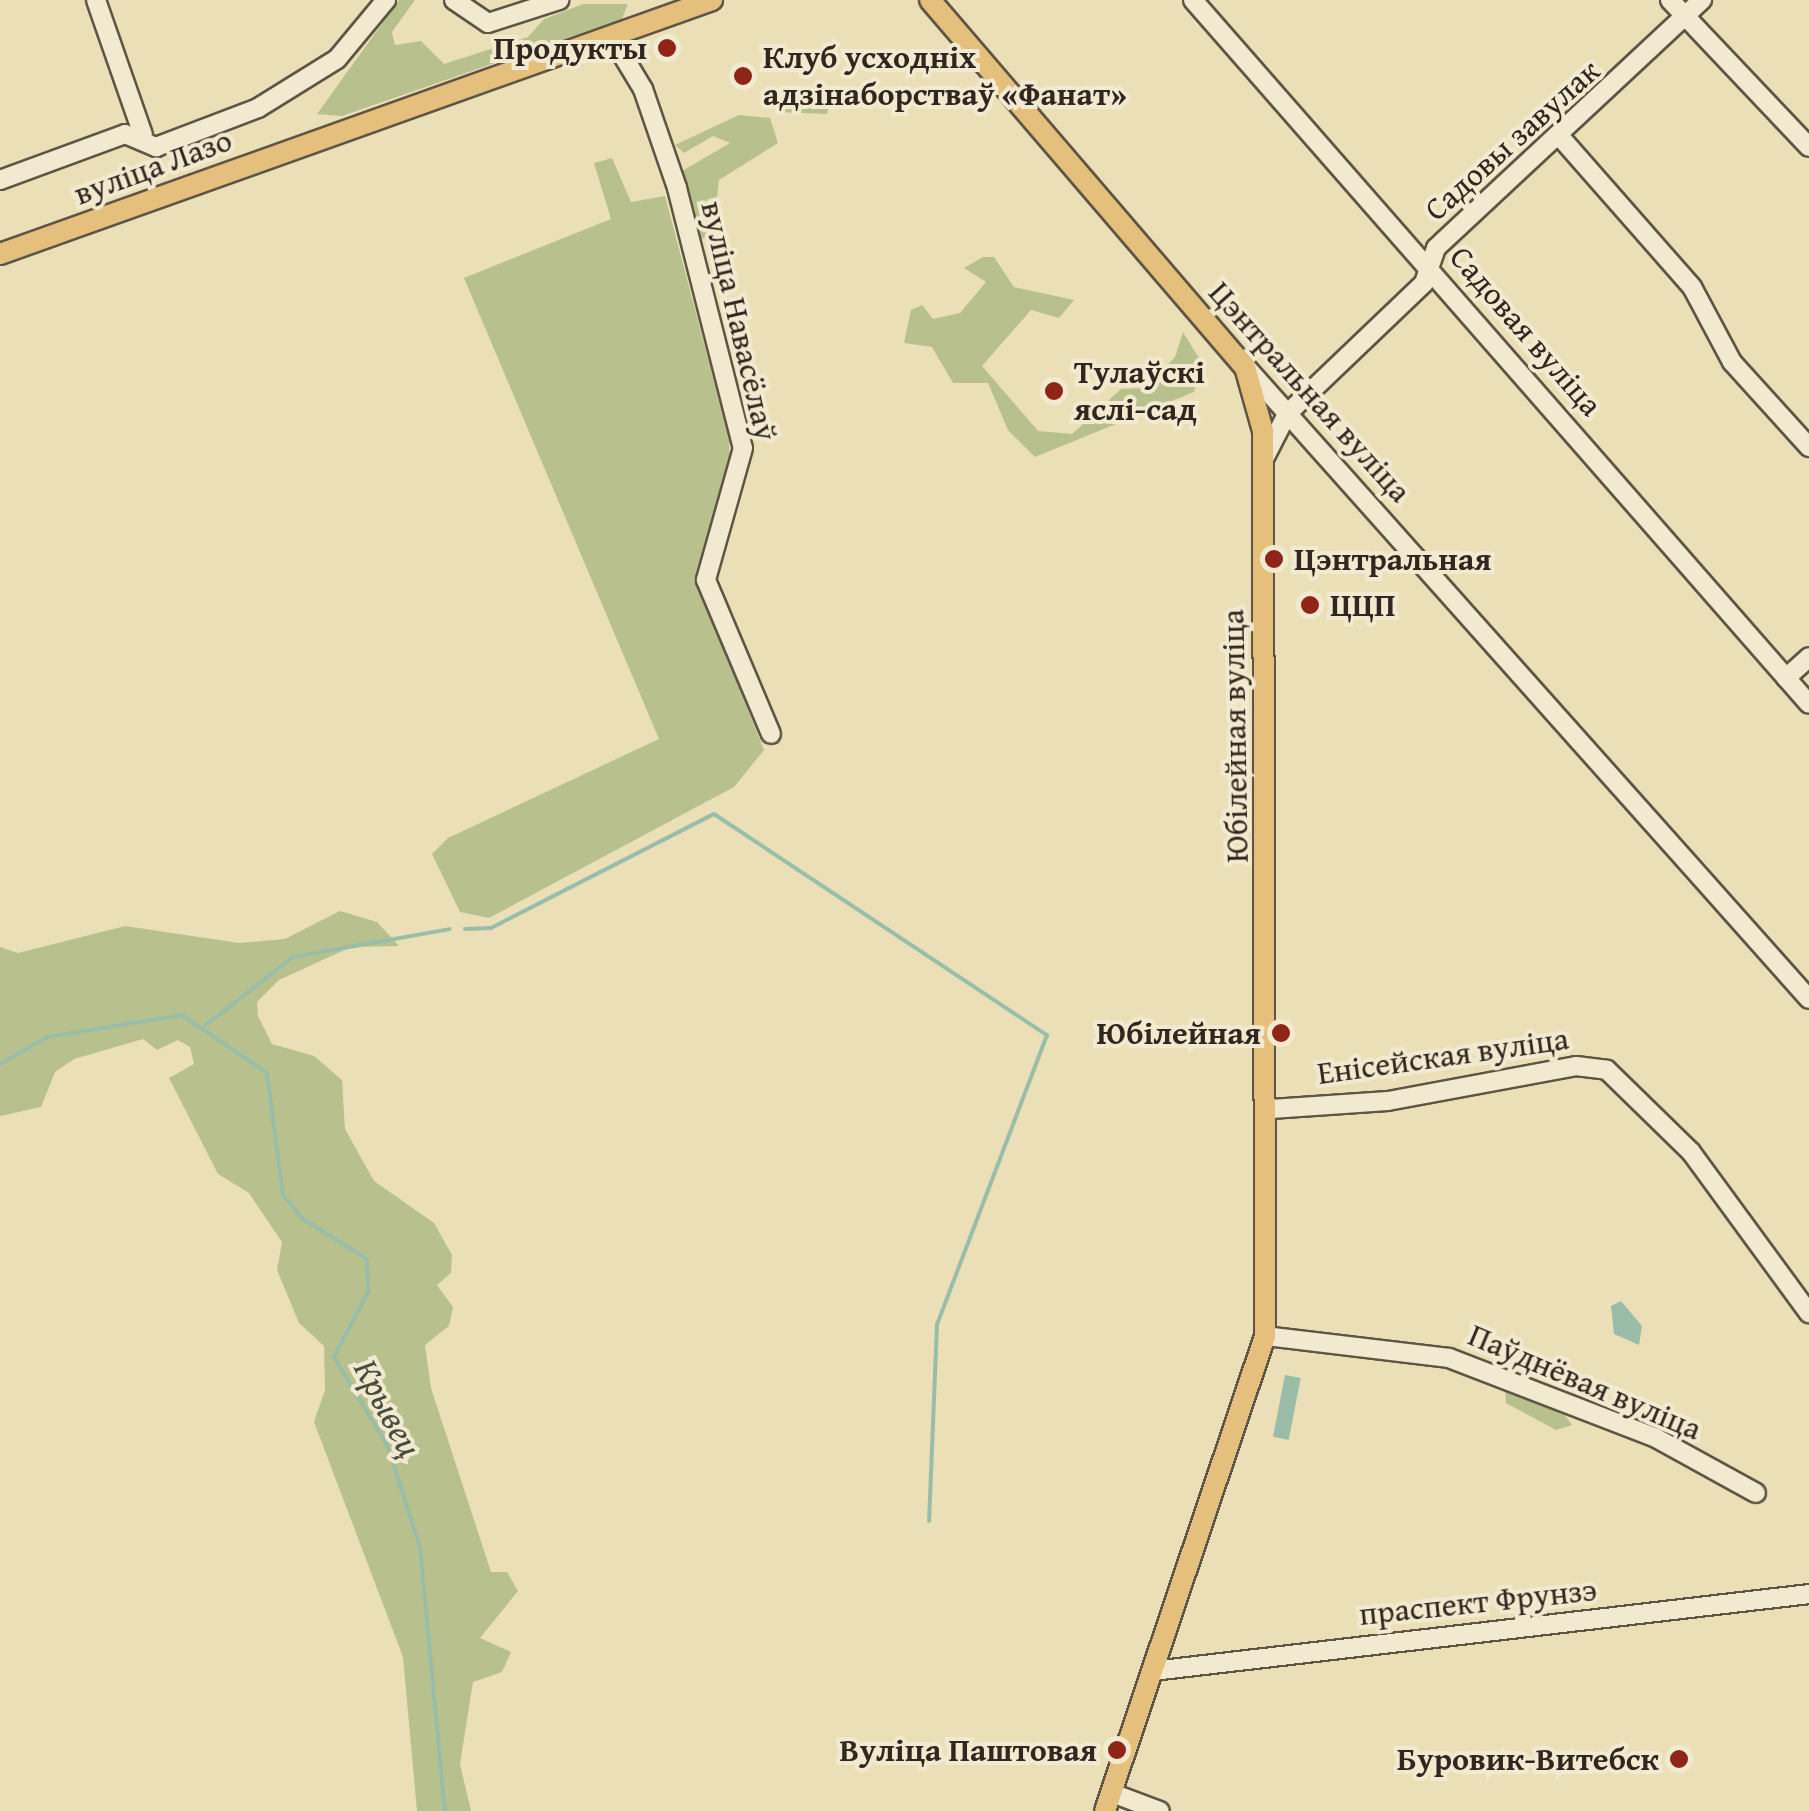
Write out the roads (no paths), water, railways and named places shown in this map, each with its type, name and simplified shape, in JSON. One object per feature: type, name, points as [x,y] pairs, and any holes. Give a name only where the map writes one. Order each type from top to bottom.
[{"type":"main road","name":"Цэнтральная вуліца","points":[[930,0],[1245,367]]},
{"type":"main road","name":"вуліца Лазо","points":[[0,254],[709,1]]},
{"type":"main road","name":"Юбілейная вуліца","points":[[1109,1802],[1224,1472],[1265,1336],[1270,1109],[1265,457],[1245,367]]},
{"type":"street","points":[[96,0],[143,135],[156,147],[258,108],[337,59],[386,0]]},
{"type":"street","points":[[454,0],[488,23],[559,0]]},
{"type":"street","name":"Садовая вуліца","points":[[1193,0],[1429,264],[1809,704]]},
{"type":"street","points":[[1670,0],[1809,146]]},
{"type":"street","name":"Садовы завулак","points":[[1265,457],[1287,414],[1424,284],[1429,264],[1702,0]]},
{"type":"street","name":"вуліца Навасёлаў","points":[[611,36],[643,89],[677,188],[743,448],[706,580],[771,734]]},
{"type":"street","points":[[0,180],[143,135]]},
{"type":"street","points":[[1562,139],[1692,287],[1732,362],[1809,447]]},
{"type":"street","name":"Цэнтральная вуліца","points":[[1245,367],[1809,998]]},
{"type":"street","points":[[1786,678],[1809,658]]},
{"type":"street","name":"Енісейская вуліца","points":[[1270,1109],[1388,1102],[1576,1066],[1607,1070],[1691,1152],[1809,1313]]},
{"type":"street","name":"Паўднёвая вуліца","points":[[1265,1336],[1467,1364],[1656,1438],[1756,1493]]},
{"type":"street","name":"праспект Фрунзэ","points":[[1153,1671],[1809,1594]]},
{"type":"street","points":[[1109,1802],[1160,1811]]},
{"type":"waterway","points":[[465,929],[491,928],[714,814],[1047,1035],[937,1324],[929,1521]]},
{"type":"waterway","points":[[206,1025],[293,957],[450,929]]},
{"type":"waterway","name":"Крывец","points":[[0,1064],[48,1037],[182,1015],[267,1073],[283,1195],[303,1219],[367,1259],[368,1292],[334,1357],[388,1447],[420,1547],[445,1811]]},
{"type":"place","name":"Продукты","points":[[667,48]]},
{"type":"place","name":"Клуб усходніх адзінаборстваў «Фанат»","points":[[743,76]]},
{"type":"place","name":"Тулаўскі яслі-сад","points":[[1054,391]]},
{"type":"place","name":"Цэнтральная","points":[[1274,559]]},
{"type":"place","name":"ЦЦП","points":[[1310,605]]},
{"type":"place","name":"Юбілейная","points":[[1281,1033]]},
{"type":"place","name":"Вуліца Паштовая","points":[[1117,1750]]},
{"type":"place","name":"Буровик-Витебск","points":[[1679,1759]]}]
